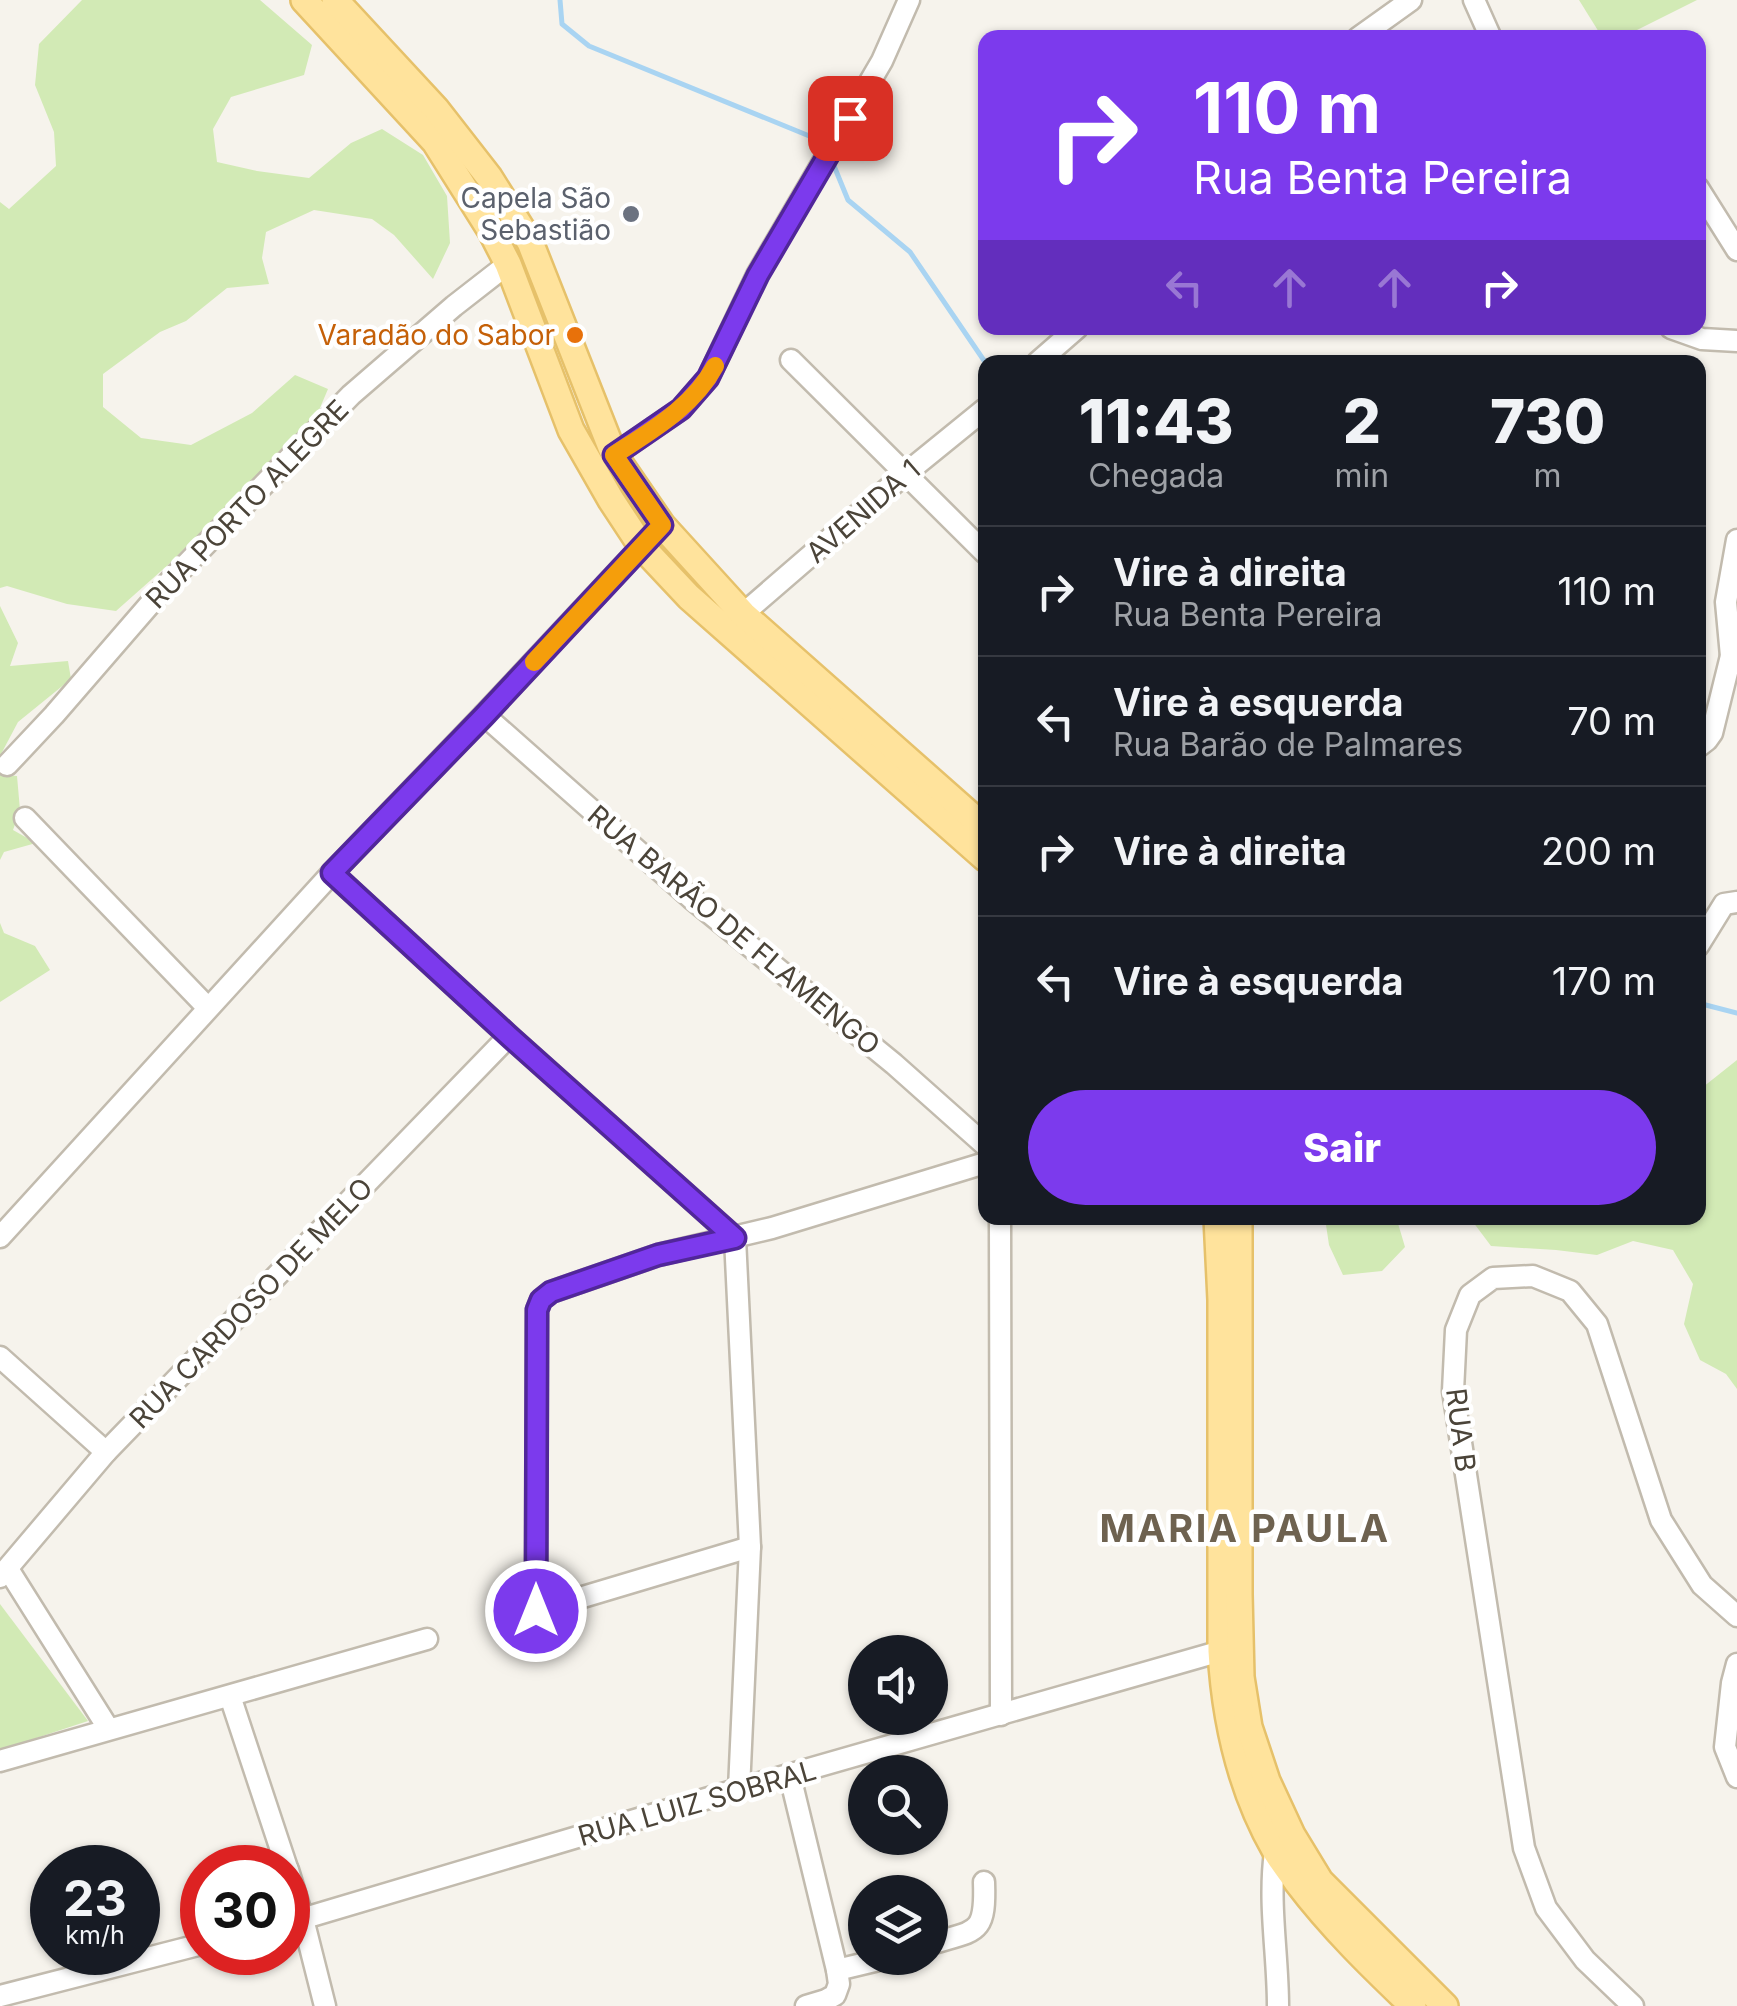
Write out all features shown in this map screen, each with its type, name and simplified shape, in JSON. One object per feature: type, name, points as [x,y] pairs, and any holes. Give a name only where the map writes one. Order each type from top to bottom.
[{"type":"main road","points":[[304,0],[435,142],[491,231],[508,264],[572,430],[642,547],[689,597],[978,852]]},
{"type":"main road","points":[[334,0],[436,109],[489,177],[530,242],[614,455],[662,525],[742,614],[978,822]]},
{"type":"main road","points":[[1216,1225],[1221,1300],[1221,1651],[1224,1701],[1243,1781],[1275,1852],[1314,1904],[1413,2006]]},
{"type":"main road","points":[[1239,1225],[1239,1610],[1241,1677],[1249,1727],[1292,1835],[1320,1880],[1445,2006]]},
{"type":"street","points":[[614,455],[681,409],[708,378],[758,275],[882,61],[909,0]]},
{"type":"street","points":[[1369,30],[1411,0]]},
{"type":"street","points":[[1474,0],[1487,30]]},
{"type":"street","points":[[1706,201],[1737,250]]},
{"type":"street","name":"RUA PORTO ALEGRE","points":[[7,765],[170,582],[351,395],[508,264]]},
{"type":"street","points":[[1046,355],[1070,335]]},
{"type":"street","points":[[1691,335],[1737,342]]},
{"type":"street","points":[[790,360],[978,545]]},
{"type":"street","name":"AVENIDA 1","points":[[742,614],[978,414]]},
{"type":"street","points":[[0,1237],[332,873],[662,525]]},
{"type":"street","points":[[1706,741],[1730,692],[1734,652],[1726,602],[1737,540]]},
{"type":"street","name":"RUA BARÃO DE FLAMENGO","points":[[484,716],[691,898],[978,1138]]},
{"type":"street","points":[[25,818],[208,1008]]},
{"type":"street","points":[[332,873],[735,1238],[750,1547],[738,1788]]},
{"type":"street","points":[[1706,933],[1724,904],[1737,902]]},
{"type":"street","name":"RUA CARDOSO DE MELO","points":[[4,1573],[106,1452],[509,1036]]},
{"type":"street","points":[[750,1547],[536,1611],[537,1310],[541,1300],[551,1292],[658,1255],[735,1238],[978,1165]]},
{"type":"street","points":[[1000,1225],[1002,1715]]},
{"type":"street","name":"RUA B","points":[[1633,2006],[1585,1960],[1546,1908],[1524,1848],[1454,1391],[1456,1330],[1470,1295],[1493,1278],[1533,1276],[1570,1290],[1597,1324],[1661,1520],[1702,1585],[1737,1616]]},
{"type":"street","points":[[0,1357],[106,1452]]},
{"type":"street","points":[[4,1573],[108,1728]]},
{"type":"street","points":[[0,1761],[427,1639]]},
{"type":"street","name":"RUA LUIZ SOBRAL","points":[[310,1916],[738,1788],[1221,1651]]},
{"type":"street","points":[[1737,1664],[1725,1746],[1737,1777]]},
{"type":"street","points":[[230,1696],[279,1845]]},
{"type":"street","points":[[790,1776],[839,1984],[835,1995],[806,2006]]},
{"type":"street","points":[[1275,1852],[1271,1889],[1278,2006]]},
{"type":"street","points":[[948,1939],[971,1932],[980,1923],[985,1910],[984,1882]]},
{"type":"street","points":[[0,1996],[180,1950]]},
{"type":"street","points":[[310,1964],[325,2006]]},
{"type":"street","points":[[837,1970],[848,1967]]},
{"type":"green space","points":[[82,0],[260,0],[312,45],[304,75],[231,97],[213,129],[217,162],[309,178],[351,143],[382,129],[423,155],[447,196],[450,243],[433,279],[394,235],[372,219],[314,210],[266,232],[262,258],[269,284],[227,288],[186,321],[160,332],[103,374],[103,407],[141,438],[191,445],[252,413],[295,375],[328,389],[317,415],[169,564],[116,611],[67,604],[7,586],[0,588],[0,202],[9,209],[56,166],[54,132],[35,85],[39,44]]},
{"type":"green space","points":[[1579,0],[1697,0],[1637,30],[1598,30]]},
{"type":"green space","points":[[0,606],[18,643],[10,666],[68,661],[71,679],[18,722],[0,756]]},
{"type":"green space","points":[[0,775],[17,776],[20,810],[13,830],[36,843],[4,852],[0,860]]},
{"type":"green space","points":[[0,923],[4,933],[35,946],[50,970],[0,1002]]},
{"type":"green space","points":[[1737,1060],[1737,1389],[1726,1374],[1700,1360],[1684,1324],[1693,1284],[1673,1250],[1633,1241],[1597,1255],[1491,1246],[1475,1225],[1706,1225],[1706,1085]]},
{"type":"green space","points":[[1326,1225],[1398,1225],[1405,1247],[1382,1271],[1343,1275],[1329,1245]]},
{"type":"green space","points":[[0,1604],[88,1721],[0,1750]]},
{"type":"waterway","points":[[560,0],[562,24],[589,46],[824,142],[825,146]]},
{"type":"waterway","points":[[832,161],[848,200],[910,252],[980,355]]},
{"type":"waterway","points":[[1706,1005],[1737,1013]]},
{"type":"slow traffic","points":[[534,662],[662,525],[614,455],[681,409],[715,366]]},
{"type":"place","name":"Capela São Sebastião","points":[[631,214]]},
{"type":"place","name":"Varadão do Sabor","points":[[575,335]]},
{"type":"district","name":"MARIA PAULA","points":[[1245,1528]]},
{"type":"route","points":[[536,1611],[537,1310],[541,1300],[551,1292],[658,1255],[735,1238],[332,873],[662,525],[614,455],[681,409],[708,378],[758,275],[850,118]]}]
